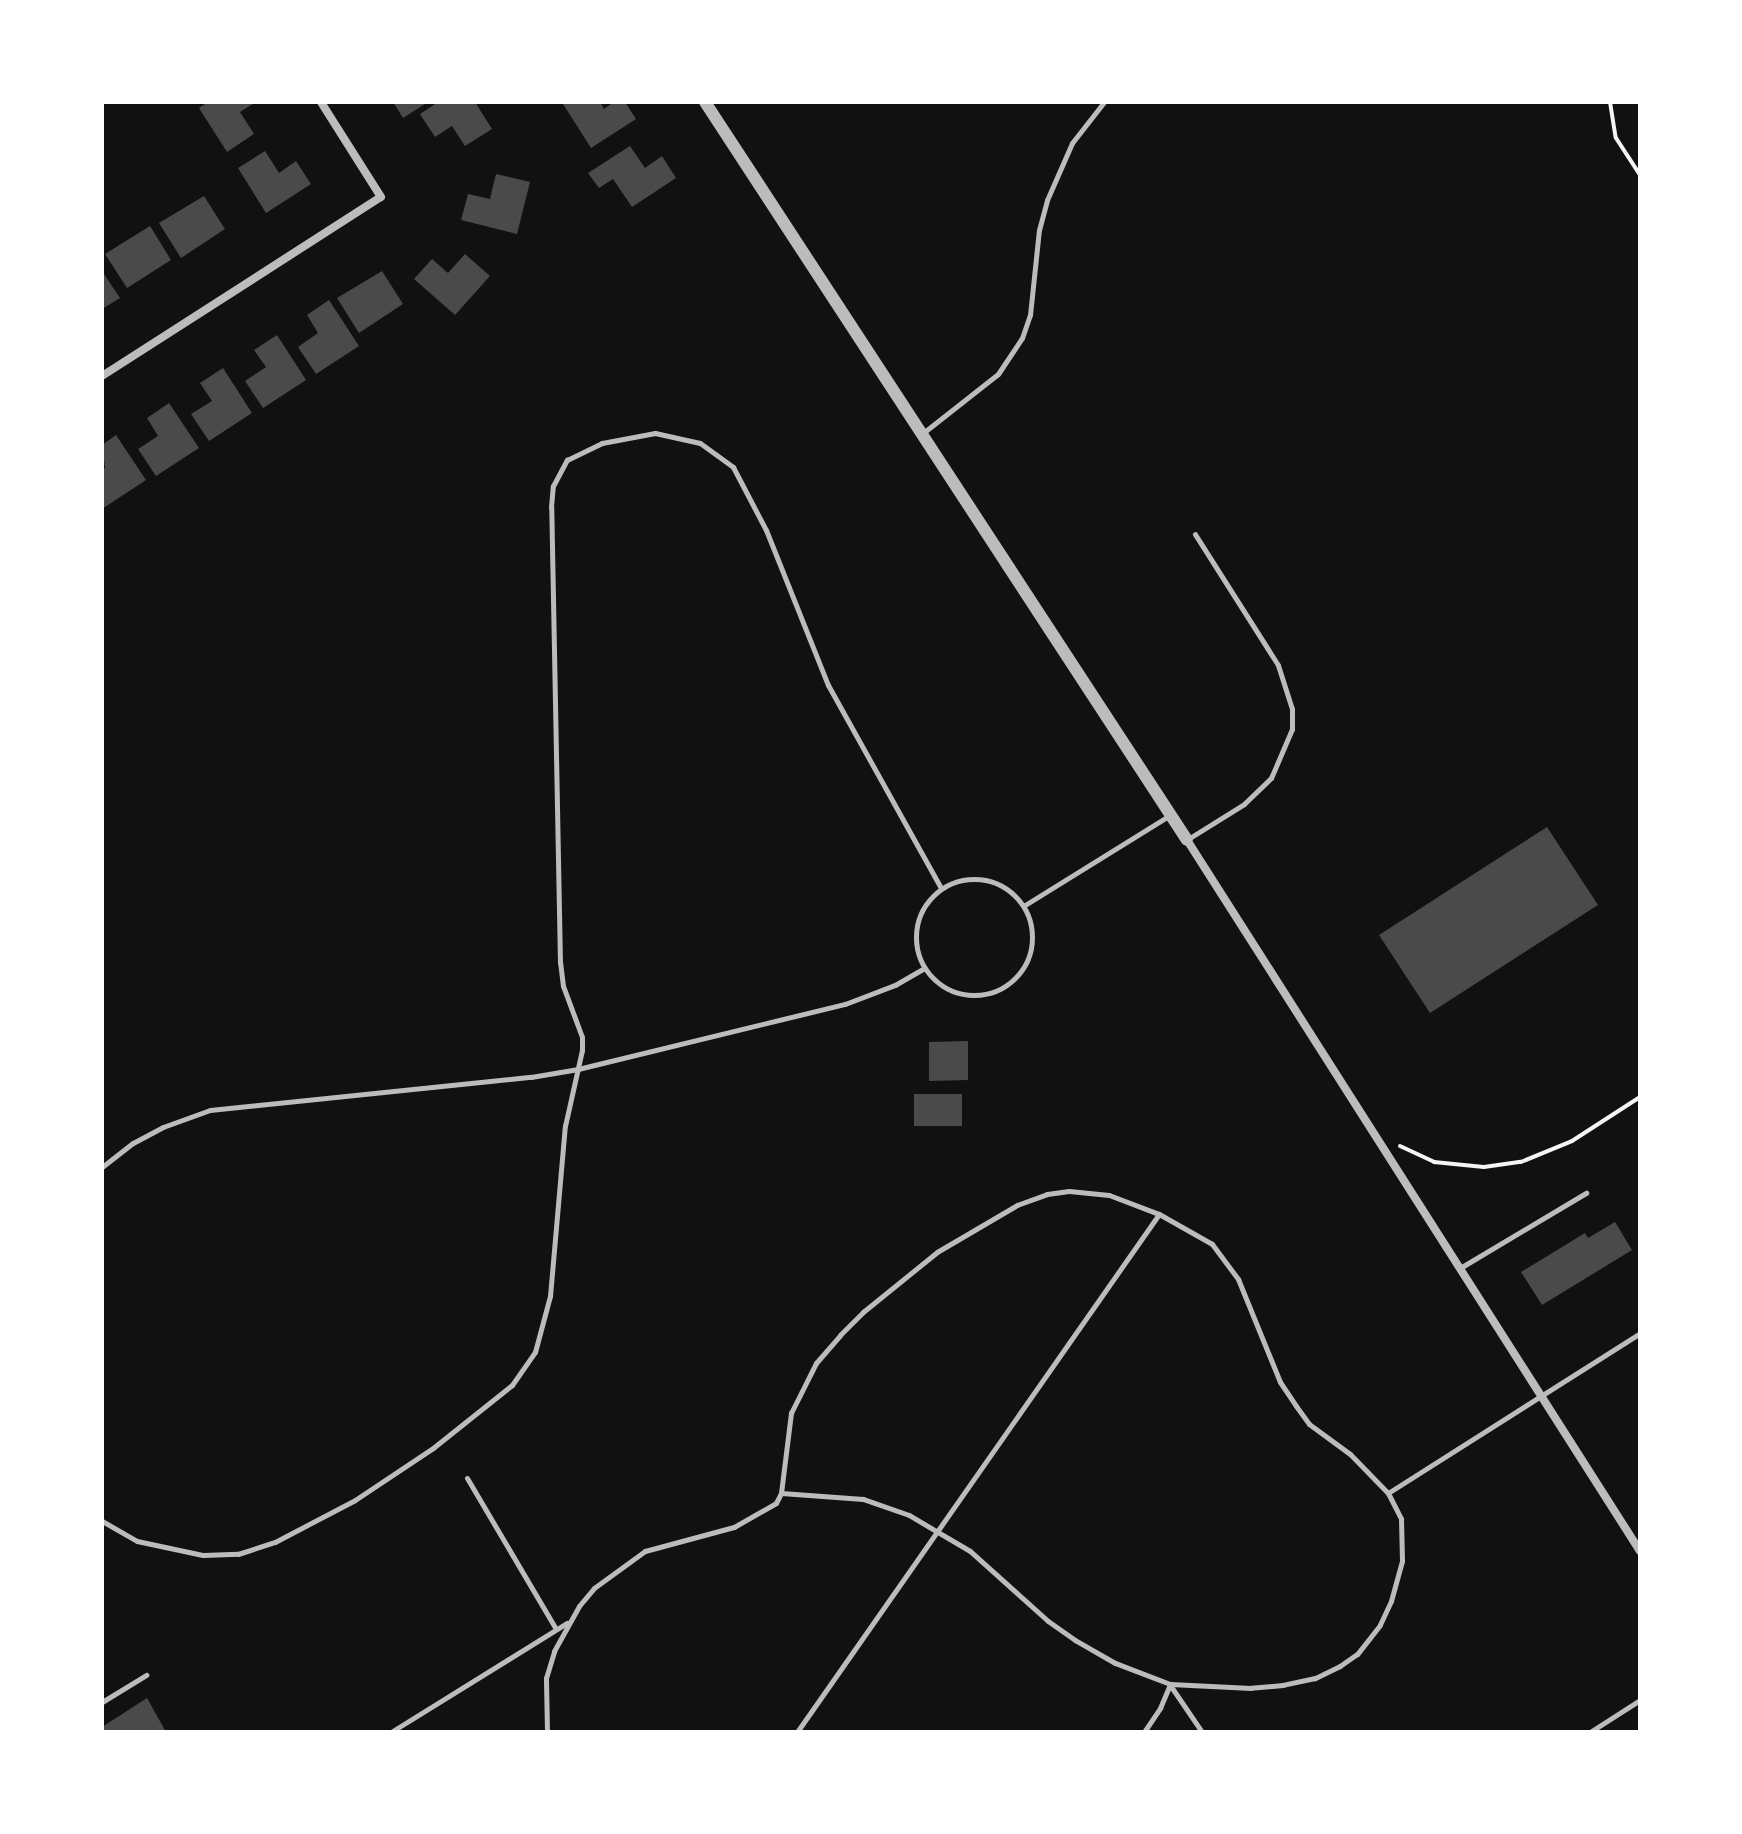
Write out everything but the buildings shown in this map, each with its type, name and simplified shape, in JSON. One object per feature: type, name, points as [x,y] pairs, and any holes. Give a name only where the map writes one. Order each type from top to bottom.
[{"type":"street","points":[[102,376],[381,197],[321,102]]},
{"type":"street","points":[[705,102],[1171,815],[1640,1551]]},
{"type":"lane","points":[[922,433],[998,374],[1022,338],[1030,315],[1039,230],[1047,200],[1072,143],[1104,102]]},
{"type":"lane","points":[[102,1521],[137,1541],[203,1555],[238,1554],[275,1542],[381,1483],[476,1417],[512,1385],[529,1362],[544,1330],[555,1249],[565,1126],[582,1037],[563,986],[560,963],[551,507],[558,471],[580,451],[602,443],[655,433],[700,443],[733,467],[766,530],[828,685],[941,888]]},
{"type":"lane","points":[[1187,840],[1244,804],[1271,778],[1285,751],[1292,719],[1288,688],[1278,665],[1195,534]]},
{"type":"lane","points":[[1025,905],[1171,815]]},
{"type":"lane","points":[[987,879],[1002,886],[1025,905],[1033,938],[1029,957],[1019,974],[1003,988],[983,995],[966,995],[943,986],[924,968],[915,937],[918,917],[941,888],[956,881],[987,879]]},
{"type":"lane","points":[[102,1167],[133,1143],[163,1127],[210,1110],[531,1077],[578,1069],[845,1004],[895,985],[924,968]]},
{"type":"lane","points":[[547,1732],[546,1678],[569,1622],[594,1588],[645,1551],[734,1527],[776,1503],[781,1493],[791,1413],[816,1363],[863,1312],[937,1252],[1017,1205],[1047,1194],[1069,1191],[1109,1195],[1159,1214],[1212,1244],[1238,1279],[1280,1382],[1296,1406],[1317,1431],[1350,1454],[1388,1493],[1401,1519],[1402,1561],[1391,1601],[1369,1641],[1357,1654],[1315,1678],[1251,1688],[1170,1684],[1115,1663],[1075,1640],[1048,1621],[970,1551],[909,1515],[863,1499],[781,1493]]},
{"type":"lane","points":[[1459,1268],[1586,1193]]},
{"type":"lane","points":[[797,1732],[1159,1214]]},
{"type":"lane","points":[[1388,1493],[1640,1333]]},
{"type":"lane","points":[[467,1478],[556,1629]]},
{"type":"lane","points":[[391,1732],[569,1622]]},
{"type":"lane","points":[[102,1702],[146,1675]]},
{"type":"lane","points":[[1144,1732],[1160,1708],[1170,1684]]},
{"type":"lane","points":[[1170,1684],[1202,1732]]},
{"type":"lane","points":[[1590,1732],[1640,1700]]},
{"type":"path","points":[[1610,102],[1616,138],[1640,175]]},
{"type":"path","points":[[1373,1134],[1434,1162],[1484,1167],[1521,1162],[1572,1141],[1640,1097]]}]
